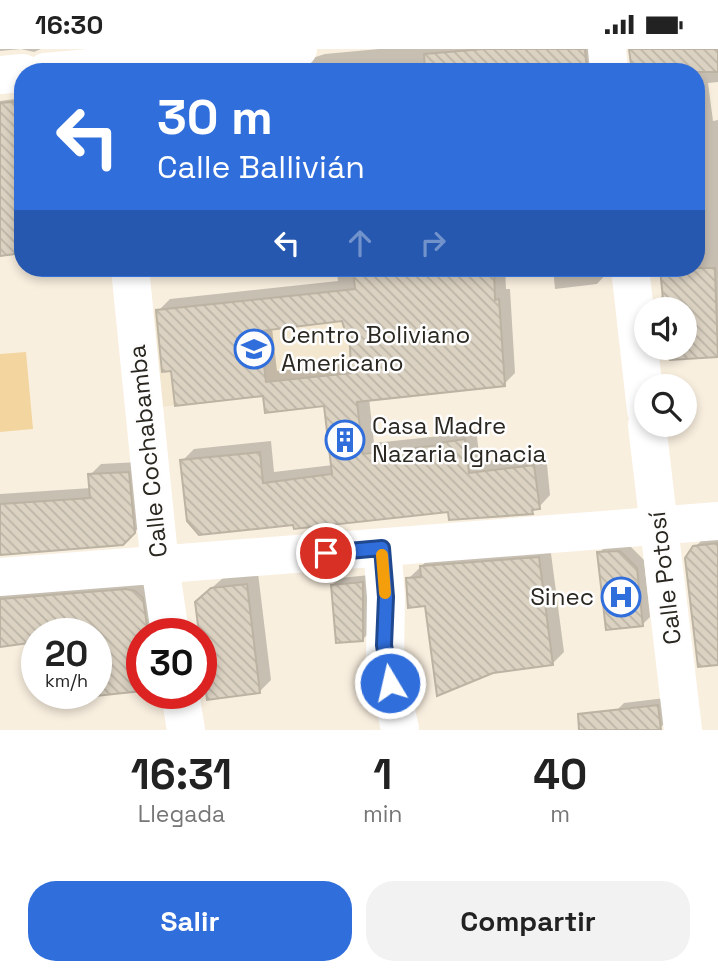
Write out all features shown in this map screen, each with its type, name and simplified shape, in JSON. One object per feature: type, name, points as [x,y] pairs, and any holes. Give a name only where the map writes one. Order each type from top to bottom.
[{"type":"street","points":[[112,62],[298,49]]},
{"type":"street","name":"Calle Cochabamba","points":[[131,277],[160,566],[168,618]]},
{"type":"street","points":[[631,277],[642,374]]},
{"type":"street","name":"Calle Potosí","points":[[648,437],[683,730]]},
{"type":"street","points":[[0,577],[718,521]]},
{"type":"street","points":[[382,548],[386,597],[385,660],[400,729]]},
{"type":"street","points":[[183,709],[186,730]]},
{"type":"shaded area","name":"Centro Boliviano Americano","points":[[338,291],[354,346],[354,402],[265,413],[263,396],[160,407],[151,311]]},
{"type":"shaded area","points":[[26,352],[33,429],[0,432],[0,354]]},
{"type":"building","points":[[484,49],[585,49],[586,63],[424,63],[424,54]]},
{"type":"building","points":[[629,49],[718,49],[718,72],[705,72],[705,63],[631,63]]},
{"type":"building","points":[[14,102],[14,254],[0,256],[0,103]]},
{"type":"building","points":[[705,268],[715,268],[718,357],[697,358],[697,297],[663,297],[661,277],[705,277]]},
{"type":"building","points":[[354,277],[494,277],[495,300],[499,299],[505,386],[357,402],[363,454],[440,445],[439,443],[465,439],[469,473],[534,465],[540,509],[532,510],[533,514],[449,520],[448,512],[294,529],[293,525],[199,535],[187,521],[180,460],[260,452],[263,483],[332,474],[324,406],[265,413],[263,396],[175,406],[171,371],[162,372],[156,310],[355,289]],"holes":[[[342,321],[350,346],[351,373],[266,382],[260,331]]]},
{"type":"building","points":[[129,472],[135,533],[123,545],[0,555],[0,504],[90,498],[88,474]]},
{"type":"building","points":[[718,543],[718,665],[698,667],[685,558],[693,546]]},
{"type":"building","name":"Sinec","points":[[620,551],[637,568],[643,626],[606,630],[597,552]]},
{"type":"building","points":[[539,557],[553,665],[493,673],[437,696],[425,606],[408,608],[406,578],[421,577],[420,566]]},
{"type":"building","points":[[363,582],[363,641],[336,643],[331,585]]},
{"type":"building","points":[[247,584],[260,693],[217,699],[217,618],[197,618],[195,602],[211,588]]},
{"type":"building","points":[[126,589],[135,591],[143,598],[146,618],[126,618],[126,693],[112,694],[112,618],[21,618],[21,644],[0,647],[0,599]]},
{"type":"building","points":[[658,705],[661,730],[579,730],[578,714]]},
{"type":"slow traffic","points":[[382,555],[385,593]]},
{"type":"place","name":"Centro Boliviano Americano","points":[[254,349]]},
{"type":"place","name":"Casa Madre Nazaria Ignacia","points":[[345,440]]},
{"type":"place","name":"Sinec","points":[[621,597]]},
{"type":"route","points":[[326,553],[382,548],[386,597],[384,645],[390,683]]}]
